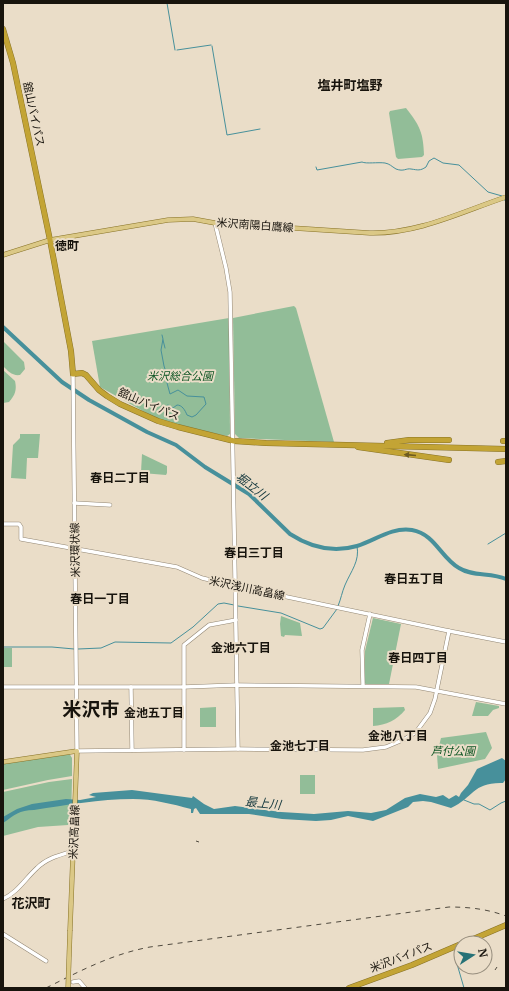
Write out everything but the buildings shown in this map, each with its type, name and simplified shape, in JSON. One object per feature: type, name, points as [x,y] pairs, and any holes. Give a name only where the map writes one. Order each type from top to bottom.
[{"type":"highway","name":"舘山バイパス","points":[[3,29],[13,63],[50,240],[71,351],[73,374],[86,375],[99,390],[107,396],[120,404],[158,421],[178,428],[234,441],[506,449]]},
{"type":"highway","points":[[350,445],[391,443],[409,440],[449,440]]},
{"type":"highway","points":[[350,445],[364,449],[449,460]]},
{"type":"highway","points":[[498,462],[506,461]]},
{"type":"highway","points":[[483,935],[506,925]]},
{"type":"highway","name":"米沢バイパス","points":[[348,988],[412,965],[453,947]]},
{"type":"main road","name":"米沢南陽白鷹線","points":[[3,255],[50,240],[168,220],[193,219],[215,223],[390,233],[424,226],[506,197]]},
{"type":"main road","points":[[3,762],[77,751]]},
{"type":"main road","name":"米沢高畠線","points":[[68,988],[77,751]]},
{"type":"street","points":[[215,223],[230,292],[234,441],[238,749]]},
{"type":"street","name":"米沢環状線","points":[[73,374],[77,751]]},
{"type":"street","points":[[74,503],[110,505]]},
{"type":"street","name":"米沢浅川高畠線","points":[[3,524],[19,524],[21,527],[21,539],[177,567],[202,578],[235,586],[506,642]]},
{"type":"street","points":[[363,685],[362,650],[370,614]]},
{"type":"street","points":[[184,750],[184,645],[209,625],[236,620]]},
{"type":"street","points":[[77,751],[238,749],[363,750],[386,747],[405,739],[416,732],[430,713],[435,699],[449,631]]},
{"type":"street","points":[[3,687],[76,688],[237,685],[363,685],[416,687],[506,704]]},
{"type":"street","points":[[131,687],[132,750]]},
{"type":"street","points":[[3,899],[16,891],[36,868],[46,860],[73,851]]},
{"type":"street","points":[[3,934],[46,961]]},
{"type":"street","points":[[73,982],[79,981],[85,988]]},
{"type":"green space","points":[[406,108],[415,120],[422,135],[424,155],[422,157],[398,159],[396,157],[389,113],[390,111]]},
{"type":"green space","name":"米沢総合公園","points":[[294,306],[296,308],[334,442],[239,438],[235,434],[233,318]]},
{"type":"green space","name":"米沢総合公園","points":[[229,318],[230,434],[227,436],[192,429],[159,420],[100,387],[92,341]]},
{"type":"green space","points":[[3,341],[24,362],[25,369],[20,375],[12,374],[3,366]]},
{"type":"green space","points":[[3,370],[15,381],[16,387],[14,395],[9,402],[3,403]]},
{"type":"green space","points":[[20,434],[40,434],[38,458],[27,458],[26,479],[11,478],[13,445],[20,438]]},
{"type":"green space","points":[[142,454],[167,466],[166,475],[142,473]]},
{"type":"green space","points":[[281,616],[300,623],[302,636],[281,636]]},
{"type":"green space","points":[[373,618],[401,624],[389,684],[364,683],[365,651]]},
{"type":"green space","points":[[3,648],[12,648],[12,667],[3,667]]},
{"type":"green space","points":[[476,702],[499,706],[499,708],[493,710],[488,716],[472,716]]},
{"type":"green space","points":[[216,707],[216,727],[200,727],[200,708]]},
{"type":"green space","points":[[404,707],[405,710],[402,714],[395,719],[387,723],[373,726],[373,708]]},
{"type":"green space","name":"芦付公園","points":[[486,732],[492,748],[485,759],[438,769],[437,754],[441,738]]},
{"type":"green space","points":[[69,753],[72,758],[72,776],[3,790],[3,764]]},
{"type":"green space","points":[[300,775],[315,775],[315,794],[300,794]]},
{"type":"green space","points":[[72,779],[71,824],[38,827],[3,836],[3,792],[49,782]]},
{"type":"water","points":[[502,758],[506,761],[506,779],[503,783],[485,785],[451,808],[431,802],[413,802],[408,807],[373,821],[348,816],[331,820],[316,821],[282,819],[249,814],[200,814],[196,808],[194,809],[193,813],[191,813],[191,809],[177,805],[140,799],[120,799],[25,811],[3,823],[3,817],[17,809],[32,804],[66,799],[80,800],[96,797],[89,795],[93,793],[132,790],[192,798],[193,796],[214,809],[235,806],[281,812],[314,814],[348,811],[371,813],[386,810],[405,798],[420,794],[436,797],[443,795],[449,799],[456,795],[459,797],[477,769]]},
{"type":"waterway","points":[[167,3],[175,50]]},
{"type":"waterway","points":[[177,50],[211,45]]},
{"type":"waterway","points":[[212,46],[227,135],[260,129]]},
{"type":"waterway","points":[[316,167],[317,170],[362,162],[385,163],[399,170],[419,170],[426,167],[429,161],[434,158],[443,163],[459,165],[488,192],[502,196]]},
{"type":"waterway","name":"堀立川","points":[[3,327],[62,382],[89,400],[147,432],[176,445],[205,467],[249,494],[290,534],[298,539],[322,548],[339,549],[357,546],[397,530],[412,530],[427,536],[453,564],[464,571],[506,579]]},
{"type":"waterway","points":[[162,335],[163,339],[161,350],[170,394],[178,390],[187,396],[204,397],[206,404],[196,415],[192,417],[187,415],[180,406],[177,405],[173,408],[168,405]]},
{"type":"waterway","points":[[163,340],[165,348]]},
{"type":"waterway","points":[[488,544],[506,533]]},
{"type":"waterway","points":[[338,606],[345,585],[356,561],[358,551],[357,546]]},
{"type":"waterway","points":[[78,649],[101,648],[115,642],[171,643],[193,627],[218,604],[224,603],[234,605]]},
{"type":"waterway","points":[[238,606],[281,613],[320,629],[323,628],[337,609]]},
{"type":"waterway","points":[[3,647],[52,647],[74,649]]},
{"type":"waterway","points":[[464,800],[474,804],[479,804],[490,810],[506,801]]},
{"type":"waterway","points":[[460,975],[464,988]]},
{"type":"railway","points":[[46,988],[84,969],[109,959],[150,947],[449,907],[478,909],[506,916]]},
{"type":"district","name":"塩井町塩野","points":[[350,85]]},
{"type":"district","name":"徳町","points":[[67,245]]},
{"type":"district","name":"春日二丁目","points":[[120,477]]},
{"type":"district","name":"春日三丁目","points":[[254,552]]},
{"type":"district","name":"春日五丁目","points":[[414,578]]},
{"type":"district","name":"春日一丁目","points":[[100,598]]},
{"type":"district","name":"金池六丁目","points":[[241,647]]},
{"type":"district","name":"春日四丁目","points":[[418,657]]},
{"type":"district","name":"米沢市","points":[[91,709]]},
{"type":"district","name":"金池五丁目","points":[[154,712]]},
{"type":"district","name":"金池八丁目","points":[[398,735]]},
{"type":"district","name":"金池七丁目","points":[[300,745]]},
{"type":"district","name":"花沢町","points":[[31,903]]},
{"type":"water label","name":"最上川","points":[[263,803]]}]
